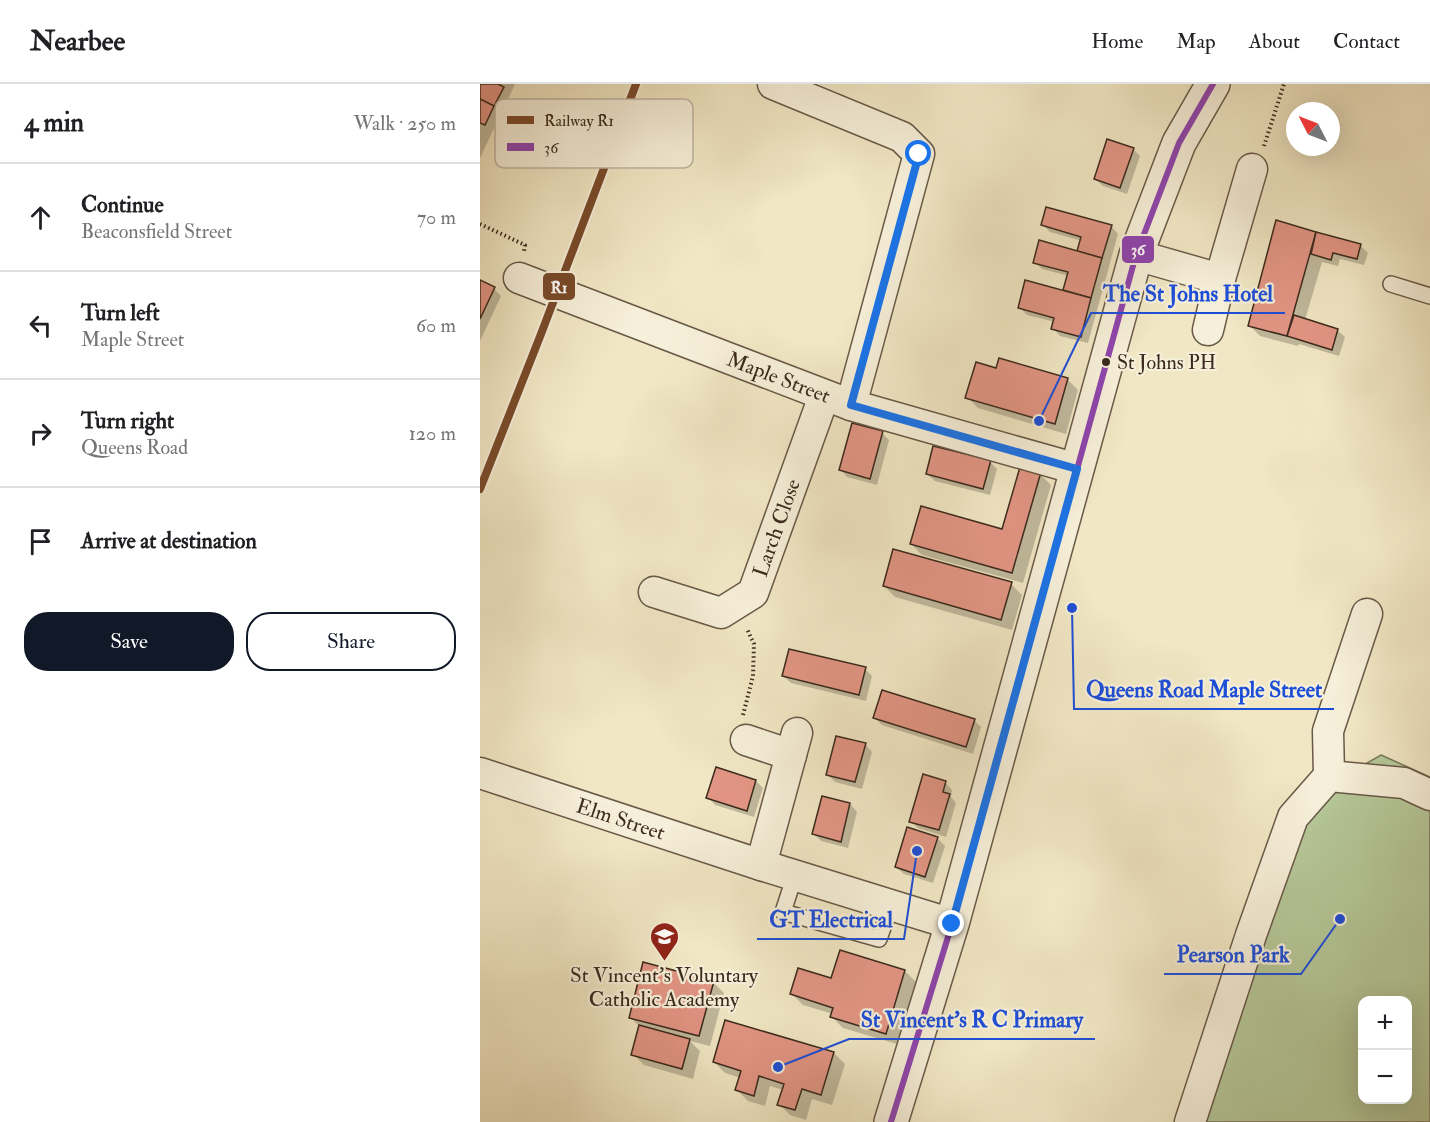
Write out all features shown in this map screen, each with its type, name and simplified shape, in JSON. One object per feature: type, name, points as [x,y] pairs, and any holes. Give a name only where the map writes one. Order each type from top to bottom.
[{"type":"street","name":"Larch Close","points":[[736,604],[753,593],[838,400],[919,154],[902,136],[773,84]]},
{"type":"street","points":[[891,1122],[952,924],[1136,255],[1179,143],[1213,84]]},
{"type":"street","points":[[1208,330],[1220,279],[1252,169]]},
{"type":"street","points":[[1136,255],[1220,279]]},
{"type":"street","name":"Maple Street","points":[[519,278],[838,400],[1077,469]]},
{"type":"street","points":[[654,592],[721,613],[736,604]]},
{"type":"street","points":[[1190,1122],[1251,935],[1293,818],[1329,776],[1328,731],[1367,614]]},
{"type":"street","points":[[746,740],[794,744],[761,865]]},
{"type":"street","name":"Elm Street","points":[[480,774],[952,924]]},
{"type":"street","points":[[1329,776],[1404,783],[1430,795]]},
{"type":"lane","points":[[1391,284],[1430,296]]},
{"type":"path","points":[[1252,169],[1258,163],[1284,84]]},
{"type":"path","points":[[480,224],[525,245],[519,278]]},
{"type":"path","points":[[736,604],[753,644],[753,676],[740,727],[746,740]]},
{"type":"green space","points":[[1381,755],[1430,777],[1430,1122],[1187,1122],[1275,837],[1332,783]]},
{"type":"building","points":[[480,84],[498,84],[504,87],[498,99],[495,99],[494,106],[480,99]]},
{"type":"building","points":[[480,99],[494,106],[485,125],[480,123]]},
{"type":"building","points":[[1107,139],[1134,148],[1120,188],[1094,179]]},
{"type":"building","points":[[1046,207],[1112,225],[1102,258],[1077,251],[1081,237],[1041,225]]},
{"type":"building","points":[[1276,220],[1316,232],[1287,336],[1248,326]]},
{"type":"building","points":[[1316,232],[1361,244],[1357,259],[1333,253],[1331,260],[1311,254]]},
{"type":"building","points":[[1039,240],[1102,258],[1091,298],[1063,290],[1068,272],[1033,263]]},
{"type":"building","points":[[480,280],[495,287],[480,319]]},
{"type":"building","points":[[1025,280],[1091,298],[1081,337],[1051,329],[1054,318],[1018,308]]},
{"type":"building","points":[[1294,315],[1338,329],[1332,350],[1287,336]]},
{"type":"building","points":[[999,358],[1068,378],[1055,424],[965,398],[976,362],[996,368]]},
{"type":"building","points":[[852,423],[883,431],[870,479],[839,470]]},
{"type":"building","points":[[933,446],[991,460],[983,489],[926,474]]},
{"type":"building","points":[[1020,467],[1041,472],[1012,573],[910,544],[921,506],[1002,529]]},
{"type":"building","points":[[893,549],[1012,582],[1001,620],[883,586]]},
{"type":"building","points":[[789,649],[866,667],[859,695],[782,676]]},
{"type":"building","points":[[882,690],[975,719],[966,747],[873,718]]},
{"type":"building","points":[[836,736],[866,743],[855,782],[826,775]]},
{"type":"building","points":[[716,767],[756,780],[747,811],[706,798]]},
{"type":"building","points":[[923,774],[946,781],[943,792],[950,794],[939,830],[909,822]]},
{"type":"building","points":[[822,796],[850,803],[841,842],[812,834]]},
{"type":"building","points":[[907,827],[938,837],[925,877],[895,867]]},
{"type":"building","points":[[840,950],[905,970],[886,1034],[830,1017],[833,1008],[790,994],[798,968],[831,978]]},
{"type":"building","points":[[643,962],[714,981],[699,1036],[629,1018]]},
{"type":"building","points":[[725,1020],[834,1052],[821,1095],[802,1089],[795,1110],[777,1105],[784,1084],[759,1076],[754,1096],[735,1090],[741,1071],[713,1062]]},
{"type":"building","points":[[639,1025],[690,1039],[682,1069],[631,1055]]},
{"type":"rail line","name":"R1","points":[[630,99],[636,84]]},
{"type":"rail line","name":"R1","points":[[480,489],[604,168]]},
{"type":"transit line","name":"36","points":[[891,1122],[952,924],[1136,255],[1179,143],[1213,84]]},
{"type":"place","name":"St Johns PH","points":[[1106,362]]},
{"type":"place","name":"The St Johns Hotel","points":[[1039,421]]},
{"type":"place","name":"Queens Road Maple Street","points":[[1072,608]]},
{"type":"place","name":"GT Electrical","points":[[917,851]]},
{"type":"place","name":"Pearson Park","points":[[1340,919]]},
{"type":"place","name":"St Vincent's Voluntary Catholic Academy","points":[[664,962]]},
{"type":"place","name":"St Vincent's R C Primary","points":[[778,1067]]},
{"type":"route","points":[[919,154],[851,405],[1077,469],[952,924]]}]
